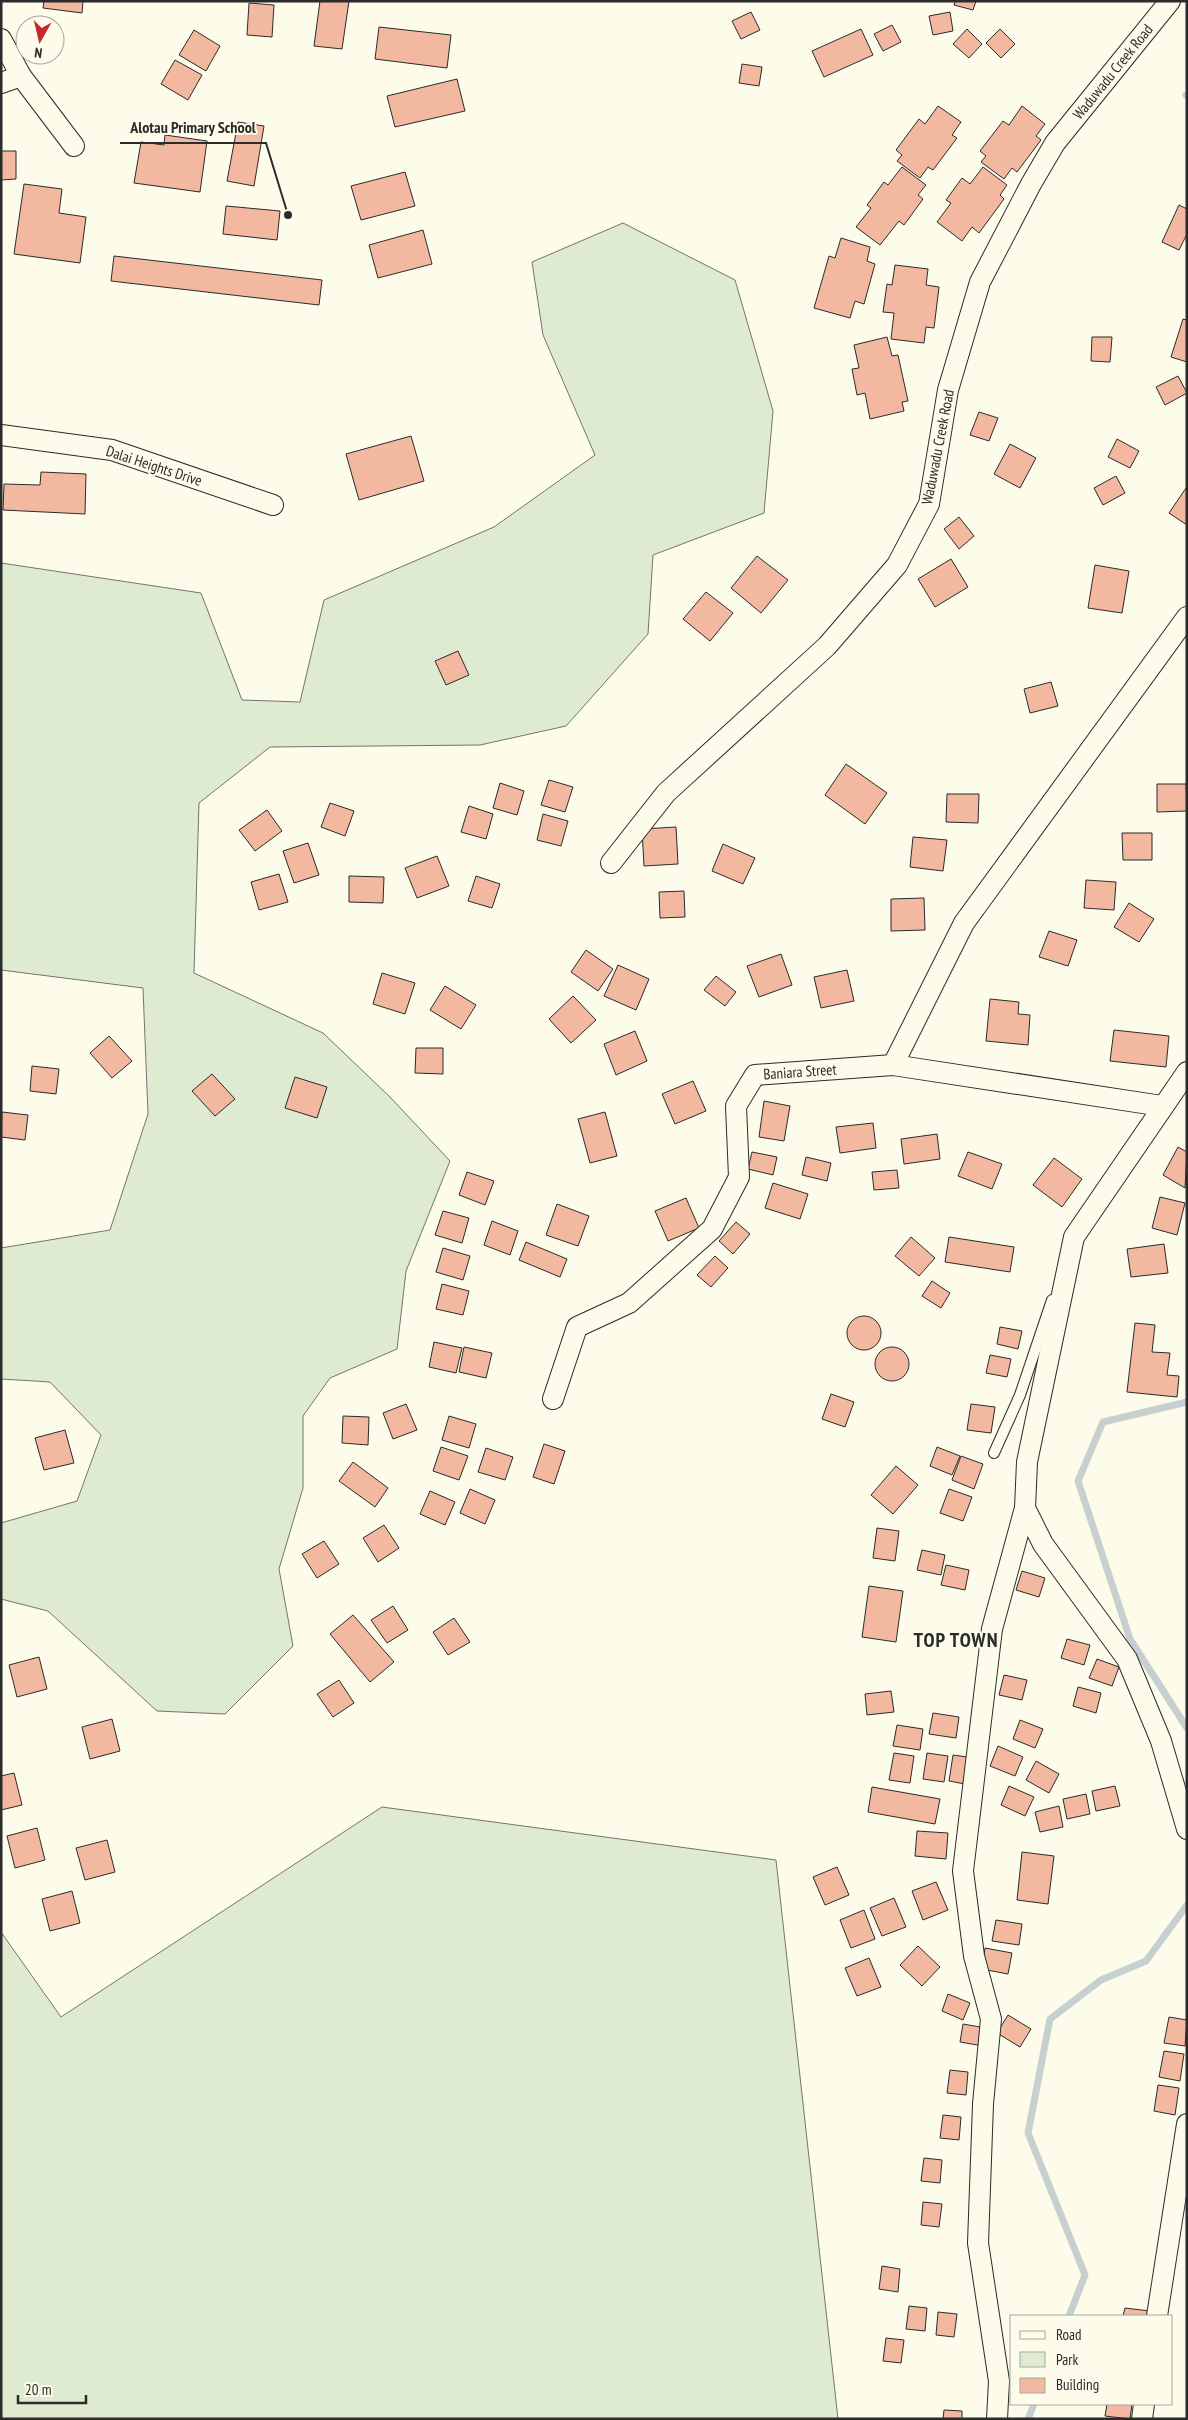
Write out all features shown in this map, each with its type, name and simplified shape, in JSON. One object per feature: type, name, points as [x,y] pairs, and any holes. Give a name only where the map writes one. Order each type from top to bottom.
[{"type":"street","name":"Waduwadu Creek Road","points":[[612,863],[666,793],[827,646],[897,566],[929,504],[948,390],[980,282],[1031,184],[1055,143],[1170,1]]},
{"type":"street","points":[[1,39],[21,76],[74,146]]},
{"type":"street","points":[[1,83],[21,76]]},
{"type":"street","name":"Dalai Heights Drive","points":[[1,435],[112,450],[273,505]]},
{"type":"street","points":[[893,1065],[964,923],[1187,617]]},
{"type":"street","name":"Baniara Street","points":[[553,1399],[577,1327],[629,1303],[712,1229],[739,1177],[736,1106],[755,1075],[893,1065],[1162,1106]]},
{"type":"street","points":[[997,2419],[999,2381],[978,2243],[982,2104],[991,2019],[974,1956],[964,1871],[992,1629],[1025,1508],[1027,1462],[1074,1238],[1162,1106],[1187,1072]]},
{"type":"street","points":[[1025,1508],[1043,1544],[1127,1659],[1161,1741],[1187,1829]]},
{"type":"street","points":[[1157,2315],[1187,2124]]},
{"type":"street","points":[[1142,2419],[1144,2405]]},
{"type":"lane","points":[[994,1453],[1020,1395],[1074,1238]]},
{"type":"green space","points":[[623,223],[735,280],[773,411],[764,513],[653,555],[648,634],[566,726],[480,745],[270,747],[199,803],[194,973],[323,1033],[390,1097],[450,1161],[406,1271],[397,1349],[330,1378],[303,1416],[303,1488],[279,1569],[293,1646],[225,1714],[157,1711],[48,1611],[1,1599],[1,1523],[77,1501],[101,1435],[50,1382],[1,1379],[1,1248],[110,1230],[148,1114],[143,988],[1,970],[1,563],[201,593],[242,700],[300,702],[324,600],[494,527],[595,455],[543,335],[532,262]]},
{"type":"green space","points":[[382,1807],[776,1860],[838,2419],[1,2419],[1,1932],[61,2017]]},
{"type":"building","points":[[44,1],[83,1],[82,13],[43,8]]},
{"type":"building","points":[[320,1],[349,1],[342,49],[314,46]]},
{"type":"building","points":[[955,1],[976,1],[973,10],[954,5]]},
{"type":"building","points":[[249,3],[274,5],[272,37],[247,35]]},
{"type":"building","points":[[751,12],[760,30],[741,39],[732,21]]},
{"type":"building","points":[[950,12],[953,31],[933,35],[929,16]]},
{"type":"building","points":[[892,25],[901,42],[883,51],[874,34]]},
{"type":"building","points":[[379,27],[451,35],[447,68],[375,59]]},
{"type":"building","points":[[861,29],[873,55],[824,77],[812,51]]},
{"type":"building","points":[[967,29],[982,44],[969,58],[953,44]]},
{"type":"building","points":[[1000,29],[1015,44],[1001,58],[986,43]]},
{"type":"building","points":[[194,30],[220,46],[206,71],[179,55]]},
{"type":"building","points":[[175,60],[202,75],[188,100],[161,84]]},
{"type":"building","points":[[742,64],[762,67],[759,86],[739,83]]},
{"type":"building","points":[[457,79],[465,111],[395,127],[387,96]]},
{"type":"building","points":[[938,106],[961,122],[952,135],[957,138],[933,170],[928,167],[920,178],[897,161],[902,155],[896,150],[919,119],[925,124]]},
{"type":"building","points":[[1022,106],[1045,124],[1036,136],[1041,140],[1017,172],[1012,168],[1004,179],[981,162],[986,156],[980,151],[1003,121],[1009,125]]},
{"type":"building","points":[[238,122],[264,126],[254,186],[227,181]]},
{"type":"building","points":[[165,135],[207,141],[200,192],[134,183],[141,142],[164,145]]},
{"type":"building","points":[[1,151],[16,151],[16,179],[1,180]]},
{"type":"building","points":[[902,167],[926,185],[918,195],[923,199],[904,225],[899,221],[880,245],[856,227],[871,208],[867,205],[884,182],[888,185]]},
{"type":"building","points":[[983,167],[1007,185],[1000,195],[1004,199],[979,233],[972,227],[962,241],[937,222],[951,203],[946,200],[962,178],[970,184]]},
{"type":"building","points":[[405,172],[415,206],[361,220],[351,186]]},
{"type":"building","points":[[24,184],[62,189],[59,213],[86,217],[80,263],[14,254]]},
{"type":"building","points":[[1179,205],[1187,209],[1187,234],[1179,250],[1162,242]]},
{"type":"building","points":[[226,206],[280,211],[277,240],[223,234]]},
{"type":"building","points":[[423,230],[432,264],[378,278],[369,245]]},
{"type":"building","points":[[841,238],[870,247],[867,261],[875,264],[864,304],[855,301],[850,318],[814,308],[829,256],[835,258]]},
{"type":"building","points":[[114,256],[322,280],[319,305],[111,281]]},
{"type":"building","points":[[895,265],[928,269],[926,285],[939,287],[934,328],[926,327],[924,343],[891,339],[894,313],[883,312],[887,284],[892,285]]},
{"type":"building","points":[[1183,319],[1187,320],[1187,362],[1171,357]]},
{"type":"building","points":[[887,337],[892,356],[898,355],[908,401],[902,402],[904,411],[870,419],[865,393],[857,395],[852,369],[859,368],[854,345]]},
{"type":"building","points":[[1092,337],[1112,337],[1110,362],[1091,361]]},
{"type":"building","points":[[1178,376],[1187,393],[1165,405],[1156,387]]},
{"type":"building","points":[[979,412],[998,418],[989,441],[970,435]]},
{"type":"building","points":[[411,436],[424,481],[359,500],[346,454]]},
{"type":"building","points":[[1117,439],[1139,451],[1130,468],[1108,457]]},
{"type":"building","points":[[1010,444],[1036,458],[1020,488],[994,474]]},
{"type":"building","points":[[41,472],[86,474],[85,514],[3,510],[4,484],[40,485]]},
{"type":"building","points":[[1116,476],[1125,493],[1103,505],[1094,488]]},
{"type":"building","points":[[1187,488],[1187,525],[1169,513]]},
{"type":"building","points":[[959,517],[974,536],[959,549],[944,529]]},
{"type":"building","points":[[757,556],[788,580],[761,613],[731,588]]},
{"type":"building","points":[[951,559],[968,587],[935,607],[918,579]]},
{"type":"building","points":[[1095,565],[1129,571],[1122,613],[1088,608]]},
{"type":"building","points":[[706,592],[733,613],[710,641],[683,619]]},
{"type":"building","points":[[458,651],[469,675],[446,685],[435,661]]},
{"type":"building","points":[[1051,682],[1058,706],[1030,713],[1024,689]]},
{"type":"building","points":[[846,764],[887,793],[865,824],[825,795]]},
{"type":"building","points":[[549,780],[573,787],[565,812],[541,805]]},
{"type":"building","points":[[500,783],[524,791],[517,815],[493,808]]},
{"type":"building","points":[[1157,784],[1186,784],[1187,811],[1157,812]]},
{"type":"building","points":[[947,794],[979,794],[978,823],[946,822]]},
{"type":"building","points":[[330,803],[354,811],[345,836],[321,827]]},
{"type":"building","points":[[469,806],[493,814],[486,839],[461,832]]},
{"type":"building","points":[[267,810],[282,831],[255,851],[239,830]]},
{"type":"building","points":[[543,814],[568,821],[561,846],[537,840]]},
{"type":"building","points":[[676,827],[678,864],[644,866],[642,829]]},
{"type":"building","points":[[1122,833],[1152,833],[1152,860],[1123,860]]},
{"type":"building","points":[[913,837],[947,840],[943,871],[910,867]]},
{"type":"building","points":[[308,843],[319,875],[294,883],[283,851]]},
{"type":"building","points":[[723,844],[755,858],[743,884],[712,871]]},
{"type":"building","points":[[437,856],[449,886],[417,898],[405,868]]},
{"type":"building","points":[[279,874],[288,902],[259,910],[251,882]]},
{"type":"building","points":[[349,876],[384,877],[383,903],[349,902]]},
{"type":"building","points":[[476,876],[500,884],[492,908],[468,901]]},
{"type":"building","points":[[1086,880],[1116,882],[1114,910],[1084,908]]},
{"type":"building","points":[[684,891],[685,917],[660,918],[659,892]]},
{"type":"building","points":[[924,898],[925,930],[891,931],[891,899]]},
{"type":"building","points":[[1129,903],[1154,919],[1139,942],[1114,927]]},
{"type":"building","points":[[1049,931],[1077,940],[1068,966],[1039,957]]},
{"type":"building","points":[[586,950],[613,969],[598,991],[571,972]]},
{"type":"building","points":[[781,954],[792,985],[759,997],[747,966]]},
{"type":"building","points":[[618,965],[649,979],[636,1010],[604,996]]},
{"type":"building","points":[[847,970],[854,1001],[821,1008],[814,977]]},
{"type":"building","points":[[382,973],[415,983],[405,1014],[373,1004]]},
{"type":"building","points":[[716,976],[736,992],[725,1006],[704,990]]},
{"type":"building","points":[[445,986],[476,1005],[461,1029],[430,1010]]},
{"type":"building","points":[[573,996],[596,1020],[571,1043],[549,1019]]},
{"type":"building","points":[[990,999],[1019,1002],[1018,1014],[1030,1015],[1028,1045],[986,1041]]},
{"type":"building","points":[[1114,1030],[1169,1036],[1166,1067],[1110,1061]]},
{"type":"building","points":[[635,1031],[647,1061],[616,1075],[604,1044]]},
{"type":"building","points":[[109,1036],[132,1061],[112,1078],[90,1053]]},
{"type":"building","points":[[416,1048],[443,1048],[443,1074],[415,1073]]},
{"type":"building","points":[[32,1066],[59,1069],[56,1094],[30,1091]]},
{"type":"building","points":[[212,1074],[235,1099],[215,1116],[192,1091]]},
{"type":"building","points":[[295,1077],[327,1087],[317,1118],[285,1108]]},
{"type":"building","points":[[693,1081],[706,1111],[675,1124],[662,1094]]},
{"type":"building","points":[[764,1101],[790,1106],[784,1141],[759,1137]]},
{"type":"building","points":[[2,1112],[28,1115],[25,1140],[1,1137]]},
{"type":"building","points":[[605,1112],[617,1156],[590,1163],[578,1119]]},
{"type":"building","points":[[873,1123],[876,1148],[840,1153],[836,1127]]},
{"type":"building","points":[[937,1134],[940,1159],[904,1164],[901,1139]]},
{"type":"building","points":[[1178,1147],[1187,1152],[1185,1188],[1163,1175]]},
{"type":"building","points":[[752,1152],[777,1157],[773,1175],[748,1169]]},
{"type":"building","points":[[968,1152],[1002,1164],[992,1189],[958,1176]]},
{"type":"building","points":[[806,1157],[831,1163],[827,1181],[802,1175]]},
{"type":"building","points":[[1054,1158],[1082,1179],[1062,1207],[1033,1185]]},
{"type":"building","points":[[897,1170],[899,1188],[874,1190],[872,1172]]},
{"type":"building","points":[[467,1172],[494,1181],[485,1205],[459,1195]]},
{"type":"building","points":[[773,1183],[808,1194],[800,1219],[765,1208]]},
{"type":"building","points":[[1160,1197],[1185,1203],[1177,1235],[1152,1228]]},
{"type":"building","points":[[686,1198],[699,1228],[668,1241],[655,1211]]},
{"type":"building","points":[[557,1204],[589,1216],[578,1246],[546,1235]]},
{"type":"building","points":[[443,1211],[469,1218],[462,1243],[435,1235]]},
{"type":"building","points":[[492,1221],[518,1231],[510,1255],[484,1245]]},
{"type":"building","points":[[736,1222],[750,1234],[733,1254],[719,1241]]},
{"type":"building","points":[[911,1237],[935,1258],[919,1276],[895,1256]]},
{"type":"building","points":[[949,1237],[1014,1247],[1010,1272],[945,1262]]},
{"type":"building","points":[[526,1242],[567,1259],[560,1277],[519,1260]]},
{"type":"building","points":[[1164,1244],[1168,1273],[1131,1277],[1127,1249]]},
{"type":"building","points":[[443,1248],[470,1256],[463,1280],[436,1272]]},
{"type":"building","points":[[715,1256],[728,1268],[711,1287],[697,1275]]},
{"type":"building","points":[[932,1281],[950,1293],[941,1308],[922,1296]]},
{"type":"building","points":[[442,1284],[469,1291],[463,1315],[436,1309]]},
{"type":"building","points":[[864,1316],[876,1321],[881,1333],[876,1345],[864,1350],[852,1345],[847,1333],[852,1321]]},
{"type":"building","points":[[1135,1323],[1155,1325],[1152,1352],[1170,1353],[1167,1375],[1179,1376],[1177,1397],[1127,1392]]},
{"type":"building","points":[[1000,1327],[1022,1331],[1018,1349],[997,1344]]},
{"type":"building","points":[[434,1342],[462,1348],[456,1373],[429,1367]]},
{"type":"building","points":[[464,1347],[492,1353],[486,1378],[459,1372]]},
{"type":"building","points":[[892,1347],[904,1352],[909,1364],[904,1376],[892,1381],[880,1376],[875,1364],[880,1352]]},
{"type":"building","points":[[990,1355],[1011,1359],[1007,1377],[986,1373]]},
{"type":"building","points":[[831,1394],[854,1402],[845,1427],[822,1419]]},
{"type":"building","points":[[406,1404],[417,1430],[393,1439],[383,1413]]},
{"type":"building","points":[[971,1404],[995,1407],[991,1433],[967,1430]]},
{"type":"building","points":[[343,1416],[369,1417],[368,1445],[342,1443]]},
{"type":"building","points":[[449,1416],[476,1424],[469,1448],[442,1440]]},
{"type":"building","points":[[65,1430],[74,1463],[44,1470],[35,1438]]},
{"type":"building","points":[[544,1444],[565,1451],[554,1484],[533,1477]]},
{"type":"building","points":[[441,1447],[468,1456],[459,1480],[433,1471]]},
{"type":"building","points":[[937,1447],[960,1456],[952,1475],[930,1466]]},
{"type":"building","points":[[486,1448],[513,1457],[505,1480],[478,1472]]},
{"type":"building","points":[[961,1456],[983,1464],[974,1489],[952,1480]]},
{"type":"building","points":[[353,1462],[388,1488],[375,1507],[339,1481]]},
{"type":"building","points":[[896,1466],[918,1485],[893,1514],[871,1495]]},
{"type":"building","points":[[470,1489],[495,1500],[485,1524],[460,1513]]},
{"type":"building","points":[[949,1489],[972,1497],[963,1521],[940,1513]]},
{"type":"building","points":[[430,1491],[455,1502],[445,1525],[420,1514]]},
{"type":"building","points":[[384,1525],[399,1548],[378,1562],[363,1538]]},
{"type":"building","points":[[877,1528],[899,1531],[895,1561],[873,1558]]},
{"type":"building","points":[[324,1541],[339,1564],[317,1578],[302,1554]]},
{"type":"building","points":[[922,1550],[945,1555],[941,1575],[917,1570]]},
{"type":"building","points":[[946,1565],[969,1570],[965,1590],[941,1585]]},
{"type":"building","points":[[1022,1571],[1045,1578],[1039,1597],[1016,1590]]},
{"type":"building","points":[[869,1586],[903,1591],[896,1642],[862,1637]]},
{"type":"building","points":[[393,1606],[408,1630],[387,1643],[371,1620]]},
{"type":"building","points":[[353,1615],[394,1662],[370,1682],[330,1634]]},
{"type":"building","points":[[454,1618],[470,1642],[448,1655],[433,1632]]},
{"type":"building","points":[[1067,1639],[1090,1645],[1084,1665],[1061,1658]]},
{"type":"building","points":[[39,1657],[47,1689],[17,1697],[9,1665]]},
{"type":"building","points":[[1097,1659],[1119,1667],[1112,1686],[1089,1678]]},
{"type":"building","points":[[1004,1675],[1027,1680],[1022,1700],[999,1695]]},
{"type":"building","points":[[339,1680],[354,1703],[333,1717],[317,1694]]},
{"type":"building","points":[[1078,1687],[1101,1693],[1096,1713],[1073,1706]]},
{"type":"building","points":[[891,1691],[894,1712],[867,1715],[865,1694]]},
{"type":"building","points":[[933,1713],[959,1717],[956,1738],[929,1734]]},
{"type":"building","points":[[112,1719],[120,1751],[90,1759],[82,1727]]},
{"type":"building","points":[[1020,1720],[1043,1729],[1035,1748],[1013,1739]]},
{"type":"building","points":[[897,1725],[923,1729],[920,1750],[893,1746]]},
{"type":"building","points":[[998,1746],[1023,1757],[1015,1776],[990,1766]]},
{"type":"building","points":[[894,1753],[914,1756],[910,1783],[889,1780]]},
{"type":"building","points":[[927,1753],[948,1756],[944,1782],[923,1779]]},
{"type":"building","points":[[953,1755],[974,1758],[970,1785],[949,1781]]},
{"type":"building","points":[[1036,1761],[1059,1774],[1049,1793],[1026,1780]]},
{"type":"building","points":[[14,1773],[22,1805],[1,1810],[1,1776]]},
{"type":"building","points":[[1009,1786],[1034,1797],[1025,1816],[1001,1805]]},
{"type":"building","points":[[1115,1786],[1120,1806],[1096,1811],[1092,1791]]},
{"type":"building","points":[[872,1787],[940,1799],[935,1824],[868,1812]]},
{"type":"building","points":[[1086,1794],[1090,1814],[1067,1819],[1063,1799]]},
{"type":"building","points":[[1059,1806],[1063,1827],[1040,1832],[1035,1812]]},
{"type":"building","points":[[37,1828],[45,1860],[15,1868],[7,1836]]},
{"type":"building","points":[[917,1831],[948,1833],[946,1859],[915,1856]]},
{"type":"building","points":[[107,1840],[115,1872],[85,1880],[76,1848]]},
{"type":"building","points":[[1022,1852],[1054,1856],[1048,1904],[1017,1900]]},
{"type":"building","points":[[837,1867],[849,1895],[825,1905],[813,1877]]},
{"type":"building","points":[[936,1882],[948,1910],[923,1920],[912,1891]]},
{"type":"building","points":[[72,1891],[80,1923],[50,1931],[42,1899]]},
{"type":"building","points":[[894,1898],[906,1927],[882,1936],[870,1908]]},
{"type":"building","points":[[864,1910],[875,1939],[851,1948],[840,1920]]},
{"type":"building","points":[[996,1920],[1022,1924],[1019,1945],[992,1941]]},
{"type":"building","points":[[918,1946],[940,1967],[922,1986],[900,1965]]},
{"type":"building","points":[[985,1948],[1012,1953],[1008,1974],[982,1969]]},
{"type":"building","points":[[869,1958],[881,1987],[857,1996],[845,1968]]},
{"type":"building","points":[[948,1994],[970,2003],[963,2020],[942,2011]]},
{"type":"building","points":[[1008,2015],[1031,2029],[1020,2047],[997,2033]]},
{"type":"building","points":[[1169,2017],[1187,2020],[1185,2046],[1164,2043]]},
{"type":"building","points":[[963,2024],[986,2028],[983,2046],[960,2042]]},
{"type":"building","points":[[1164,2051],[1184,2054],[1180,2081],[1159,2077]]},
{"type":"building","points":[[950,2070],[968,2072],[966,2095],[947,2093]]},
{"type":"building","points":[[1158,2085],[1179,2088],[1175,2115],[1154,2111]]},
{"type":"building","points":[[943,2115],[961,2117],[959,2140],[940,2138]]},
{"type":"building","points":[[924,2158],[942,2160],[940,2183],[921,2181]]},
{"type":"building","points":[[923,2202],[942,2204],[939,2227],[921,2225]]},
{"type":"building","points":[[882,2266],[900,2269],[898,2292],[879,2289]]},
{"type":"building","points":[[909,2306],[927,2308],[925,2331],[906,2329]]},
{"type":"building","points":[[1125,2308],[1150,2311],[1149,2315],[1123,2315]]},
{"type":"building","points":[[938,2312],[957,2314],[954,2337],[936,2335]]},
{"type":"building","points":[[886,2338],[904,2340],[901,2363],[883,2361]]},
{"type":"building","points":[[1107,2405],[1132,2405],[1130,2419],[1105,2416]]},
{"type":"building","points":[[944,2410],[962,2411],[962,2419],[943,2419]]},
{"type":"waterway","points":[[1187,1402],[1103,1422],[1078,1481],[1130,1639],[1187,1728]]},
{"type":"waterway","points":[[1069,2315],[1085,2275],[1028,2133],[1050,2019],[1101,1980],[1146,1961],[1187,1905]]},
{"type":"waterway","points":[[1028,2419],[1034,2405]]},
{"type":"place","name":"Alotau Primary School","points":[[288,215]]},
{"type":"district","name":"TOP TOWN","points":[[956,1640]]}]
